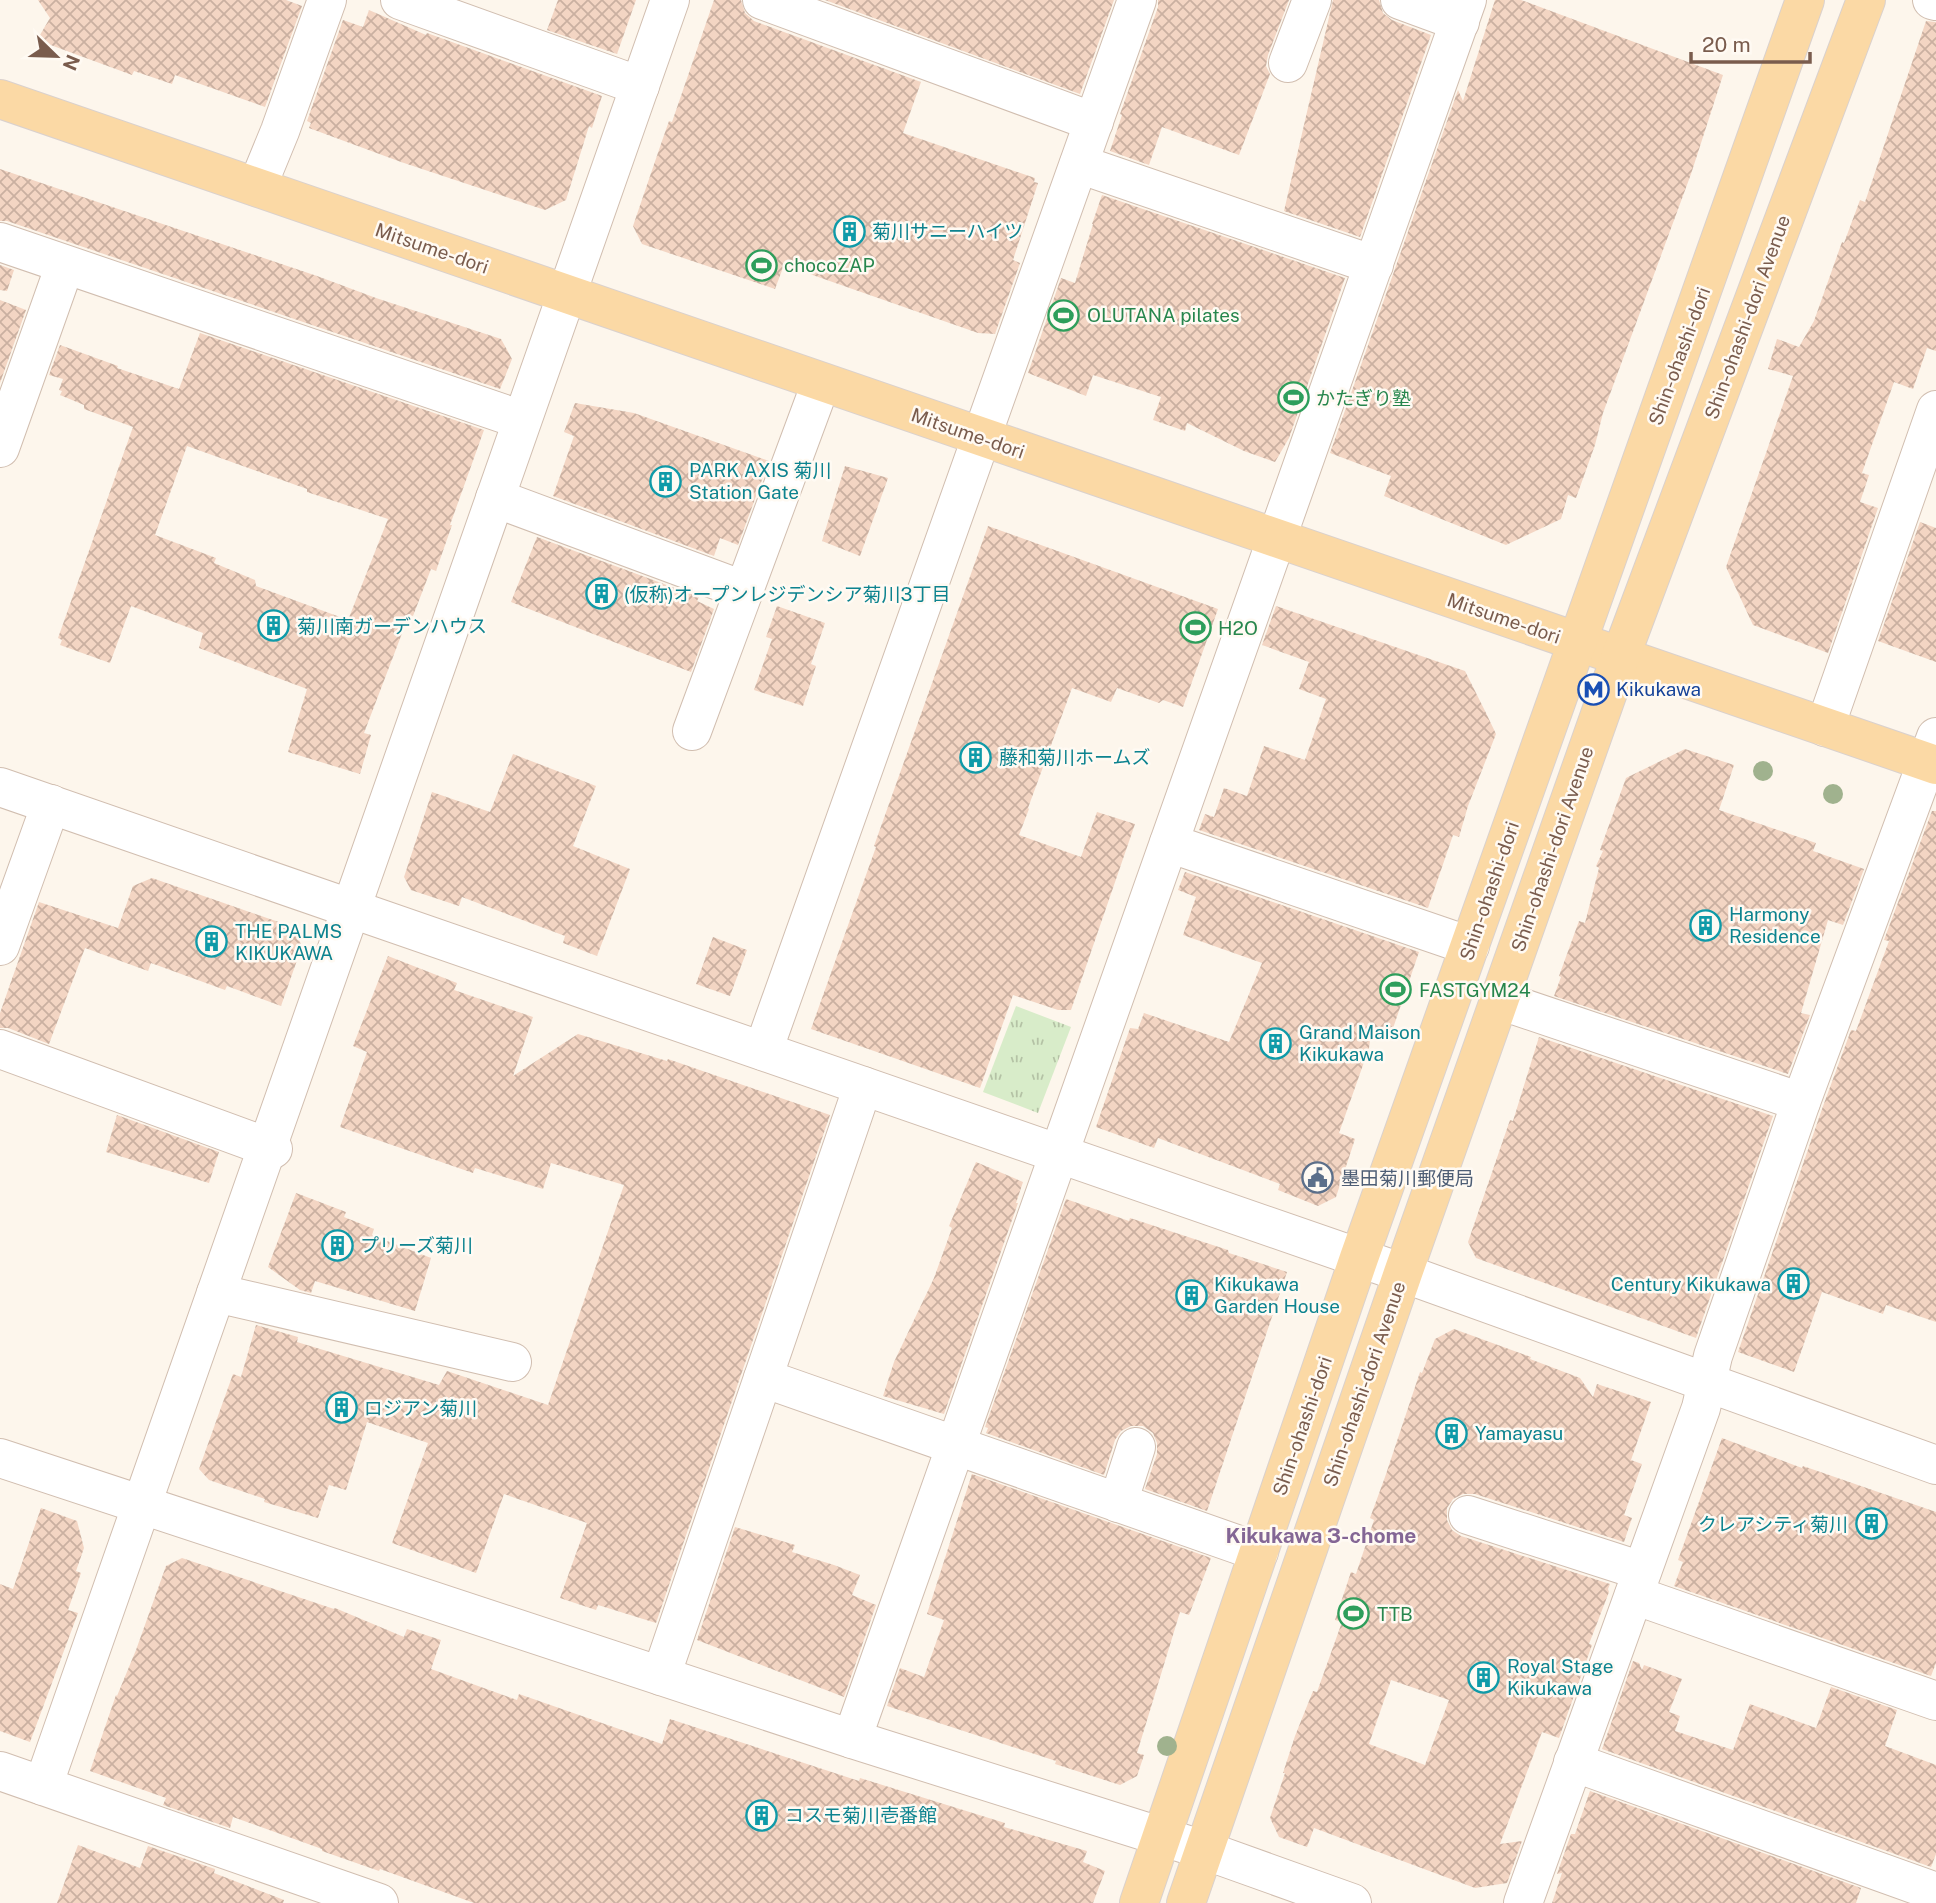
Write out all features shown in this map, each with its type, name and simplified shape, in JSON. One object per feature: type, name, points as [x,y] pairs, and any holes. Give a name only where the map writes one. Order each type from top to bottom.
[{"type":"main road","name":"Shin-ohashi-dori","points":[[1139,1903],[1359,1258],[1805,0]]},
{"type":"main road","name":"Shin-ohashi-dori Avenue","points":[[1186,1903],[1403,1273],[1620,658],[1867,0]]},
{"type":"main road","name":"Mitsume-dori","points":[[0,99],[1620,658],[1825,727],[1933,755]]},
{"type":"street","points":[[400,0],[640,86]]},
{"type":"street","points":[[43,1786],[216,1293],[270,1148],[351,908],[670,0]]},
{"type":"street","points":[[762,0],[1094,122]]},
{"type":"street","points":[[763,1051],[1137,0]]},
{"type":"street","points":[[1288,63],[1312,0]]},
{"type":"street","points":[[852,1739],[1464,11],[1400,0]]},
{"type":"street","points":[[257,187],[280,131],[325,1]]},
{"type":"street","points":[[1079,164],[1374,265]]},
{"type":"street","points":[[0,242],[522,420]]},
{"type":"street","points":[[0,448],[65,265]]},
{"type":"street","points":[[692,731],[821,383]]},
{"type":"street","points":[[1825,727],[1936,410]]},
{"type":"street","points":[[495,498],[743,590]]},
{"type":"street","points":[[1522,1903],[1701,1408],[1713,1356],[1801,1102],[1933,755]]},
{"type":"street","points":[[0,787],[1403,1273],[1936,1465]]},
{"type":"street","points":[[0,946],[51,804]]},
{"type":"street","points":[[1169,844],[1470,946]]},
{"type":"street","points":[[1499,1000],[1801,1102]]},
{"type":"street","points":[[0,1049],[270,1148]]},
{"type":"street","points":[[661,1676],[863,1086]]},
{"type":"street","points":[[216,1293],[512,1362]]},
{"type":"street","points":[[763,1378],[1259,1552]]},
{"type":"street","points":[[1118,1503],[1136,1447]]},
{"type":"street","points":[[0,1458],[852,1739],[1204,1850],[1352,1903]]},
{"type":"street","points":[[1468,1515],[1936,1701]]},
{"type":"street","points":[[1573,1762],[1936,1892]]},
{"type":"street","points":[[0,1771],[379,1903]]},
{"type":"green space","points":[[1016,1006],[1071,1027],[1038,1113],[983,1092]]},
{"type":"building","points":[[38,0],[286,0],[302,6],[265,107],[175,75],[172,84],[134,71],[132,75],[37,40],[50,18]]},
{"type":"building","points":[[558,0],[636,0],[617,54],[547,30]]},
{"type":"building","points":[[714,0],[741,0],[745,13],[754,21],[921,82],[903,133],[1035,178],[1034,182],[1038,183],[1013,260],[1020,263],[995,334],[978,333],[784,265],[775,289],[642,244],[633,226]]},
{"type":"building","points":[[825,0],[1114,0],[1080,94]]},
{"type":"building","points":[[1158,0],[1289,0],[1268,55],[1266,66],[1270,74],[1239,155],[1162,127],[1149,165],[1110,151],[1122,115],[1120,114],[1158,7]]},
{"type":"building","points":[[1333,0],[1379,0],[1383,13],[1392,20],[1431,35],[1360,237],[1284,211]]},
{"type":"building","points":[[1495,0],[1521,0],[1723,75],[1691,174],[1603,413],[1576,498],[1568,495],[1561,519],[1506,545],[1384,496],[1391,476],[1330,453],[1458,90],[1463,101]]},
{"type":"building","points":[[369,10],[426,35],[427,33],[602,96],[592,128],[589,126],[566,200],[545,210],[309,128],[311,123],[307,121],[343,20],[363,27]]},
{"type":"building","points":[[1926,21],[1936,22],[1936,351],[1927,348],[1913,389],[1894,382],[1862,473],[1869,475],[1860,502],[1878,508],[1828,653],[1753,625],[1726,567],[1793,376],[1768,369],[1777,339],[1799,347],[1814,321],[1860,200],[1865,202]]},
{"type":"building","points":[[0,169],[501,339],[512,359],[500,389],[7,221],[0,221]]},
{"type":"building","points":[[1102,195],[1345,278],[1289,438],[1275,462],[1244,451],[1187,423],[1185,431],[1153,420],[1161,397],[1093,375],[1086,396],[1028,373],[1061,278],[1075,283]]},
{"type":"building","points":[[0,265],[14,270],[7,291],[0,290]]},
{"type":"building","points":[[0,300],[26,310],[0,383]]},
{"type":"building","points":[[200,333],[484,430],[436,571],[431,569],[413,616],[409,615],[364,733],[371,735],[360,774],[288,752],[307,689],[199,648],[203,633],[131,606],[110,663],[60,645],[62,640],[58,638],[133,427],[84,409],[84,405],[60,395],[63,379],[49,375],[60,345],[179,389]],"holes":[[[187,446],[307,489],[307,492],[388,519],[348,620],[256,586],[255,580],[214,563],[216,558],[155,535]]]},
{"type":"building","name":"PARK AXIS 菊川 Station Gate","points":[[575,403],[634,413],[769,461],[738,545],[720,538],[714,556],[553,496],[574,436],[564,432]]},
{"type":"building","points":[[845,466],[888,478],[860,556],[822,541]]},
{"type":"building","points":[[1920,522],[1936,528],[1936,662],[1878,641]]},
{"type":"building","name":"藤和菊川ホームズ","points":[[988,526],[1218,609],[1183,707],[1163,700],[1159,703],[1117,688],[1111,702],[1072,688],[1019,835],[1081,857],[1097,812],[1135,824],[1071,1010],[1058,1010],[1013,995],[980,1088],[811,1029]]},
{"type":"building","name":"(仮称)オープンレジデンシア菊川3丁目","points":[[537,537],[699,597],[697,601],[714,609],[691,672],[511,602]]},
{"type":"building","points":[[777,606],[825,623],[811,664],[816,666],[803,706],[754,690],[772,639],[766,637]]},
{"type":"building","points":[[1276,606],[1465,671],[1496,734],[1459,837],[1453,835],[1428,908],[1199,830],[1205,814],[1214,817],[1224,788],[1247,796],[1264,746],[1305,760],[1326,699],[1299,689],[1309,662],[1262,645]]},
{"type":"building","points":[[1685,749],[1734,765],[1719,810],[1816,843],[1813,851],[1864,869],[1843,925],[1828,920],[1801,1013],[1810,1015],[1788,1074],[1554,996],[1579,921],[1585,923],[1599,868],[1596,866],[1603,851],[1600,850],[1626,778]]},
{"type":"building","points":[[513,754],[596,786],[573,846],[630,869],[597,956],[563,943],[565,936],[462,897],[459,906],[411,890],[404,877],[432,792],[490,812]]},
{"type":"building","points":[[1932,811],[1936,811],[1936,1322],[1886,1305],[1883,1314],[1822,1292],[1794,1372],[1738,1352],[1851,1030],[1856,1031],[1889,941],[1884,940]]},
{"type":"building","points":[[1185,872],[1419,952],[1389,1040],[1371,1034],[1369,1048],[1339,1133],[1355,1139],[1336,1197],[1318,1206],[1278,1190],[1280,1184],[1158,1138],[1154,1148],[1096,1127],[1130,1028],[1138,1029],[1144,1013],[1229,1042],[1262,963],[1183,935],[1196,897],[1178,890]]},
{"type":"building","points":[[152,878],[293,927],[302,946],[281,1006],[227,986],[225,990],[151,963],[148,971],[85,948],[49,1044],[8,1028],[0,1028],[0,1013],[39,902],[118,928],[133,886]]},
{"type":"building","points":[[713,937],[747,950],[730,996],[696,984]]},
{"type":"building","points":[[388,956],[457,983],[454,990],[533,1017],[513,1076],[578,1034],[667,1061],[668,1059],[830,1115],[656,1623],[598,1605],[596,1610],[560,1598],[587,1523],[504,1494],[476,1573],[392,1543],[428,1443],[367,1422],[346,1490],[329,1485],[318,1518],[264,1502],[265,1499],[209,1480],[199,1469],[233,1374],[241,1377],[256,1325],[298,1337],[297,1342],[439,1385],[447,1371],[548,1405],[624,1185],[551,1163],[543,1189],[475,1168],[473,1173],[340,1127],[367,1052],[353,1046]]},
{"type":"building","points":[[1539,1037],[1773,1116],[1696,1338],[1476,1258],[1468,1242],[1510,1120],[1513,1121]]},
{"type":"building","points":[[117,1115],[219,1152],[209,1183],[106,1152]]},
{"type":"building","points":[[976,1162],[1023,1182],[944,1414],[883,1396],[894,1362],[934,1278],[952,1228],[949,1226]]},
{"type":"building","name":"プリーズ菊川","points":[[296,1193],[346,1212],[344,1217],[374,1229],[372,1235],[431,1258],[415,1311],[315,1281],[311,1293],[300,1290],[268,1267]]},
{"type":"building","points":[[1066,1199],[1228,1250],[1229,1253],[1287,1272],[1207,1511],[1145,1489],[1157,1454],[1157,1443],[1153,1433],[1143,1426],[1131,1426],[1121,1431],[1115,1440],[1104,1475],[986,1433],[988,1428],[985,1427]]},
{"type":"building","points":[[1454,1329],[1580,1378],[1593,1397],[1597,1384],[1651,1402],[1631,1460],[1642,1464],[1624,1515],[1632,1518],[1624,1542],[1475,1494],[1463,1494],[1453,1499],[1447,1508],[1447,1520],[1452,1530],[1461,1536],[1610,1584],[1559,1738],[1542,1732],[1500,1844],[1522,1841],[1507,1883],[1475,1888],[1314,1828],[1307,1847],[1279,1837],[1270,1818],[1295,1736],[1313,1691],[1317,1692],[1342,1622],[1335,1620],[1351,1572],[1356,1574],[1374,1520],[1370,1518],[1420,1372],[1422,1373],[1435,1339]],"holes":[[[1391,1680],[1449,1700],[1425,1765],[1369,1744]]]},
{"type":"building","points":[[1722,1438],[1802,1468],[1803,1466],[1936,1512],[1936,1663],[1931,1676],[1674,1586],[1683,1562],[1678,1560]]},
{"type":"building","points":[[972,1474],[1211,1558],[1189,1615],[1180,1612],[1137,1753],[1144,1755],[1137,1776],[1120,1785],[1055,1764],[1056,1761],[887,1706],[900,1668],[924,1677],[944,1620],[927,1614]]},
{"type":"building","points":[[41,1508],[77,1521],[84,1548],[76,1571],[81,1573],[68,1610],[78,1613],[30,1742],[0,1731],[0,1584],[13,1589]]},
{"type":"building","points":[[735,1527],[795,1545],[792,1552],[860,1575],[852,1595],[876,1605],[844,1697],[697,1640]]},
{"type":"building","points":[[182,1558],[335,1608],[404,1637],[407,1629],[441,1640],[431,1669],[517,1700],[519,1694],[662,1744],[670,1719],[859,1781],[860,1778],[1005,1823],[1004,1827],[1087,1851],[1083,1862],[1105,1871],[1093,1903],[474,1903],[322,1851],[233,1817],[230,1828],[163,1805],[166,1798],[90,1771],[166,1566]]},
{"type":"building","points":[[1633,1661],[1639,1663],[1642,1670],[1644,1665],[1682,1679],[1669,1712],[1680,1716],[1675,1731],[1733,1750],[1750,1704],[1816,1728],[1831,1687],[1897,1710],[1885,1746],[1936,1765],[1936,1854],[1931,1867],[1602,1749]]},
{"type":"building","points":[[1590,1791],[1861,1888],[1856,1903],[1552,1903],[1562,1873],[1557,1874]]},
{"type":"building","points":[[78,1845],[140,1868],[148,1846],[215,1869],[214,1873],[284,1900],[283,1903],[57,1903]]},
{"type":"place","name":"菊川サニーハイツ","points":[[849,231]]},
{"type":"place","name":"chocoZAP","points":[[761,265]]},
{"type":"place","name":"OLUTANA pilates","points":[[1064,315]]},
{"type":"place","name":"かたぎり塾","points":[[1293,398]]},
{"type":"place","name":"PARK AXIS 菊川 Station Gate","points":[[666,481]]},
{"type":"place","name":"(仮称)オープンレジデンシア菊川3丁目","points":[[601,594]]},
{"type":"place","name":"菊川南ガーデンハウス","points":[[274,626]]},
{"type":"place","name":"H2O","points":[[1195,628]]},
{"type":"place","name":"Kikukawa","points":[[1593,689]]},
{"type":"place","name":"藤和菊川ホームズ","points":[[976,757]]},
{"type":"place","name":"Harmony Residence","points":[[1706,925]]},
{"type":"place","name":"THE PALMS KIKUKAWA","points":[[212,942]]},
{"type":"place","name":"FASTGYM24","points":[[1396,990]]},
{"type":"place","name":"Grand Maison Kikukawa","points":[[1276,1043]]},
{"type":"place","name":"墨田菊川郵便局","points":[[1318,1178]]},
{"type":"place","name":"プリーズ菊川","points":[[337,1245]]},
{"type":"place","name":"Century Kikukawa","points":[[1794,1284]]},
{"type":"place","name":"Kikukawa Garden House","points":[[1191,1295]]},
{"type":"place","name":"ロジアン菊川","points":[[341,1408]]},
{"type":"place","name":"Yamayasu","points":[[1452,1433]]},
{"type":"place","name":"クレアシティ菊川","points":[[1871,1524]]},
{"type":"place","name":"TTB","points":[[1354,1614]]},
{"type":"place","name":"Royal Stage Kikukawa","points":[[1484,1677]]},
{"type":"place","name":"コスモ菊川壱番館","points":[[762,1815]]},
{"type":"district","name":"Kikukawa 3-chome","points":[[1321,1536]]}]
